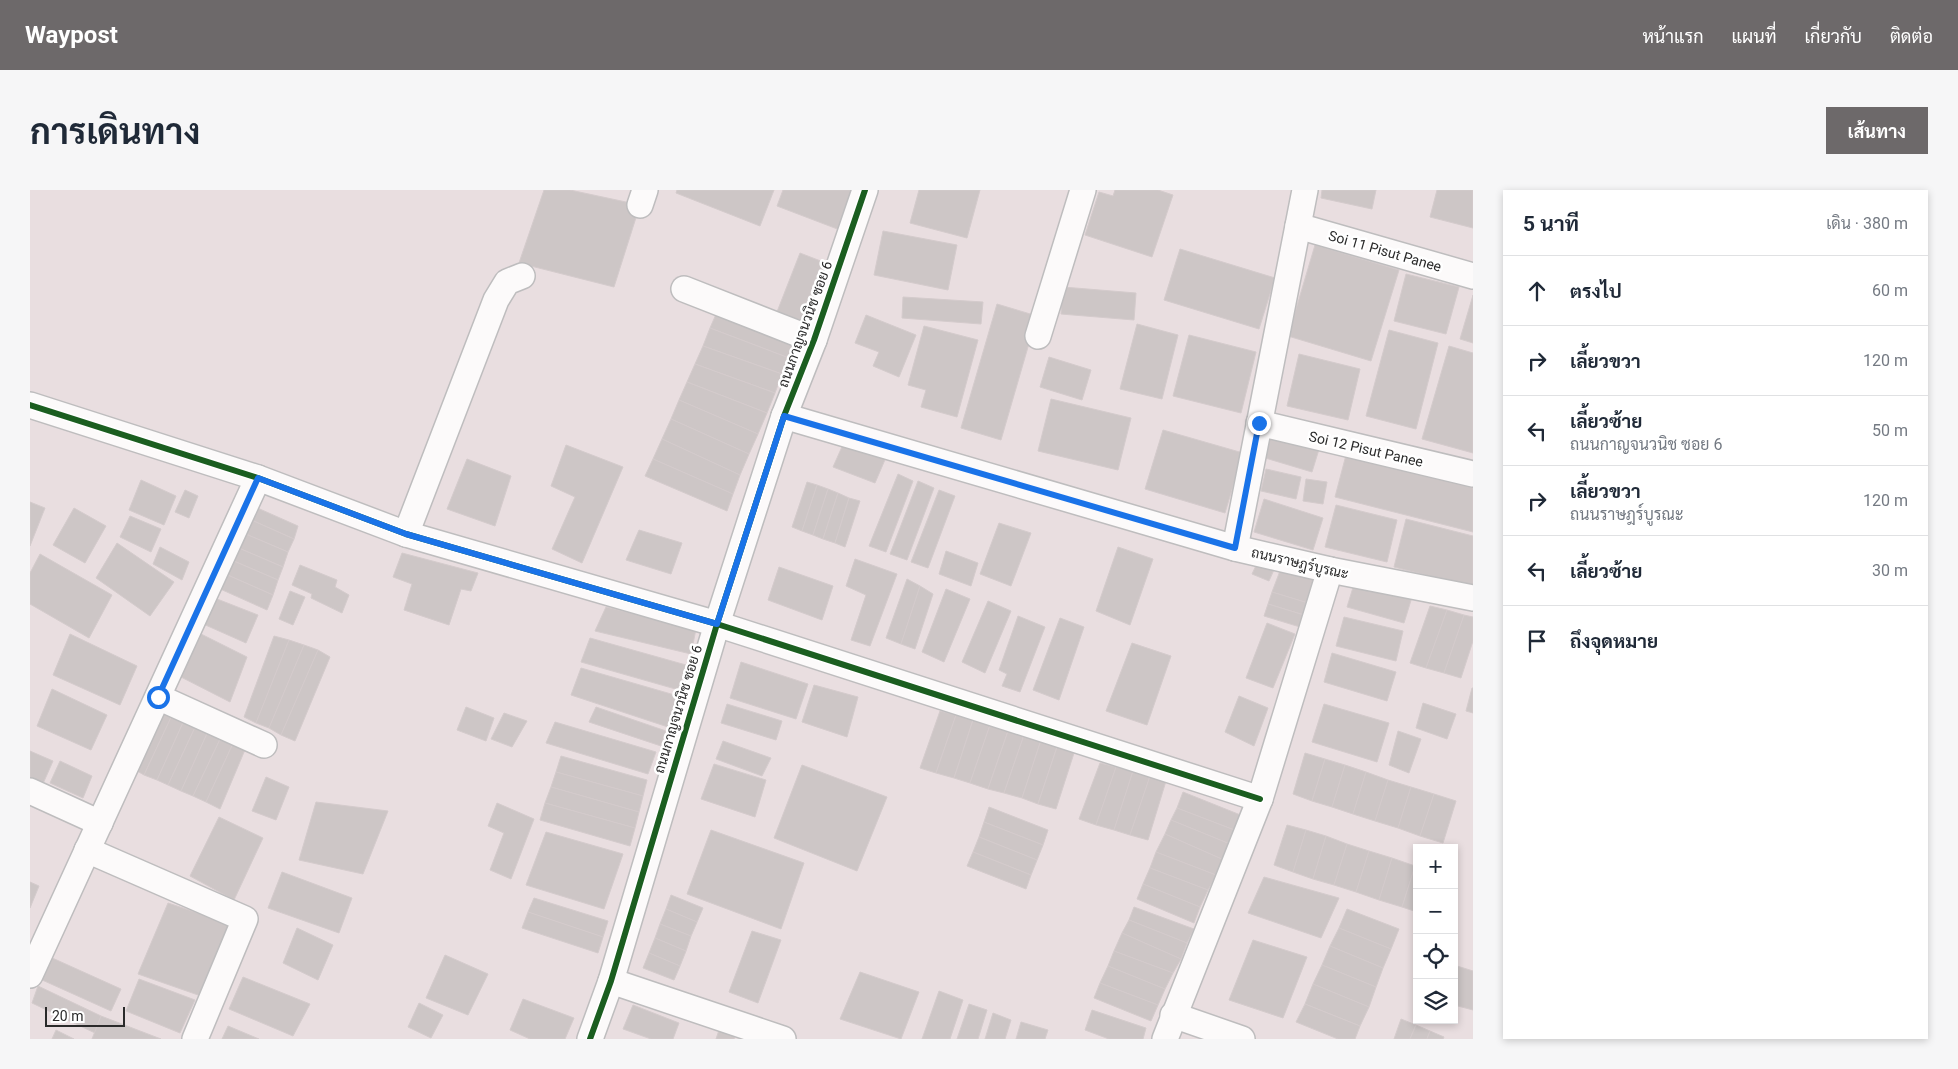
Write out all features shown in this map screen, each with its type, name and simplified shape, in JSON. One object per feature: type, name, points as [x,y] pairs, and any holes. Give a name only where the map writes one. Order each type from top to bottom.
[{"type":"street","name":"ถนนกาญจนวนิช ซอย 6","points":[[590,1039],[611,981],[717,624],[784,416],[814,340],[865,190]]},
{"type":"street","points":[[1038,336],[1083,190]]},
{"type":"street","points":[[1235,548],[1305,190]]},
{"type":"street","name":"Soi 11 Pisut Panee","points":[[1298,226],[1473,276]]},
{"type":"street","points":[[406,534],[496,300],[507,282],[522,276]]},
{"type":"street","points":[[684,289],[814,340]]},
{"type":"street","points":[[30,405],[258,478],[406,534],[717,624],[1260,799]]},
{"type":"street","name":"ถนนราษฎร์บูรณะ","points":[[784,416],[1235,548],[1330,570],[1473,598]]},
{"type":"street","name":"Soi 12 Pisut Panee","points":[[1259,423],[1473,474]]},
{"type":"street","points":[[30,974],[258,478]]},
{"type":"street","points":[[1165,1039],[1260,799],[1330,570]]},
{"type":"street","points":[[158,697],[264,745]]},
{"type":"street","points":[[30,791],[100,823]]},
{"type":"street","points":[[87,850],[245,919],[195,1039]]},
{"type":"street","points":[[611,981],[783,1039]]},
{"type":"street","points":[[1173,1015],[1242,1039]]},
{"type":"building","points":[[544,190],[570,190],[640,205],[614,287],[519,263]]},
{"type":"building","points":[[677,190],[774,190],[760,226],[676,193]]},
{"type":"building","points":[[783,190],[856,190],[840,230],[777,206]]},
{"type":"building","points":[[919,190],[980,190],[967,238],[910,223]]},
{"type":"building","points":[[1115,190],[1158,190],[1173,195],[1152,257],[1085,235],[1099,192],[1113,196]]},
{"type":"building","points":[[1322,190],[1376,190],[1372,209],[1321,198]]},
{"type":"building","points":[[1437,190],[1473,190],[1473,228],[1430,217]]},
{"type":"building","points":[[883,231],[957,245],[948,290],[874,275]]},
{"type":"building","points":[[1315,245],[1399,270],[1371,361],[1288,336]]},
{"type":"building","points":[[1180,249],[1275,278],[1259,329],[1164,300]]},
{"type":"building","points":[[800,253],[831,265],[806,329],[775,317]]},
{"type":"building","points":[[1406,274],[1459,287],[1446,334],[1394,321]]},
{"type":"building","points":[[1063,287],[1136,293],[1134,320],[1061,314]]},
{"type":"building","points":[[1473,295],[1473,343],[1460,339]]},
{"type":"building","points":[[903,297],[983,302],[981,324],[902,318]]},
{"type":"building","points":[[997,304],[1037,316],[1001,440],[961,428]]},
{"type":"building","points":[[717,312],[796,341],[789,358],[710,328]]},
{"type":"building","points":[[866,315],[916,335],[899,377],[873,366],[879,352],[855,343]]},
{"type":"building","points":[[1137,324],[1178,335],[1162,399],[1120,389]]},
{"type":"building","points":[[924,326],[978,340],[957,417],[921,407],[926,390],[908,385]]},
{"type":"building","points":[[710,328],[789,358],[782,374],[703,346]]},
{"type":"building","points":[[1389,330],[1438,343],[1416,429],[1366,416]]},
{"type":"building","points":[[1189,335],[1256,352],[1241,413],[1173,396]]},
{"type":"building","points":[[703,346],[782,374],[775,393],[695,364]]},
{"type":"building","points":[[1449,346],[1473,353],[1473,453],[1422,439]]},
{"type":"building","points":[[1299,354],[1360,369],[1348,420],[1287,406]]},
{"type":"building","points":[[1049,357],[1091,370],[1082,400],[1040,387]]},
{"type":"building","points":[[695,364],[775,393],[767,413],[687,382]]},
{"type":"building","points":[[687,382],[767,413],[758,434],[679,400]]},
{"type":"building","points":[[1051,399],[1131,418],[1118,470],[1038,451]]},
{"type":"building","points":[[679,400],[758,434],[749,454],[671,419]]},
{"type":"building","points":[[671,419],[749,454],[740,475],[662,439]]},
{"type":"building","points":[[1163,430],[1243,453],[1225,513],[1145,489]]},
{"type":"building","points":[[1270,431],[1320,446],[1312,472],[1262,457]]},
{"type":"building","points":[[662,439],[740,475],[733,494],[653,459]]},
{"type":"building","points":[[845,440],[887,455],[875,483],[833,467]]},
{"type":"building","points":[[566,445],[623,467],[582,563],[552,549],[575,497],[551,486]]},
{"type":"building","points":[[1346,455],[1473,487],[1473,532],[1335,497]]},
{"type":"building","points":[[467,459],[511,476],[495,526],[447,509]]},
{"type":"building","points":[[653,459],[733,494],[727,511],[645,476]]},
{"type":"building","points":[[1266,469],[1301,477],[1296,499],[1261,491]]},
{"type":"building","points":[[898,474],[913,481],[886,552],[869,546]]},
{"type":"building","points":[[1306,479],[1327,482],[1323,504],[1303,501]]},
{"type":"building","points":[[141,480],[176,496],[164,525],[129,510]]},
{"type":"building","points":[[918,481],[934,488],[907,560],[890,554]]},
{"type":"building","points":[[807,482],[817,485],[802,531],[792,527]]},
{"type":"building","points":[[817,485],[828,489],[813,535],[802,531]]},
{"type":"building","points":[[828,489],[838,493],[823,539],[813,535]]},
{"type":"building","points":[[185,490],[198,496],[189,518],[175,512]]},
{"type":"building","points":[[939,490],[955,496],[928,568],[911,562]]},
{"type":"building","points":[[838,493],[849,498],[835,543],[823,539]]},
{"type":"building","points":[[849,498],[860,501],[845,547],[835,543]]},
{"type":"building","points":[[1264,499],[1323,518],[1313,550],[1254,532]]},
{"type":"building","points":[[30,502],[45,508],[30,546]]},
{"type":"building","points":[[1336,505],[1397,520],[1387,562],[1325,547]]},
{"type":"building","points":[[253,506],[298,526],[294,539],[247,518]]},
{"type":"building","points":[[74,508],[106,526],[85,563],[53,545]]},
{"type":"building","points":[[130,516],[161,529],[151,552],[120,537]]},
{"type":"building","points":[[247,518],[294,539],[288,552],[241,532]]},
{"type":"building","points":[[1406,519],[1473,536],[1473,587],[1394,567]]},
{"type":"building","points":[[999,523],[1031,533],[1011,586],[980,574]]},
{"type":"building","points":[[639,530],[682,543],[671,574],[626,560]]},
{"type":"building","points":[[241,532],[288,552],[283,567],[234,546]]},
{"type":"building","points":[[117,543],[174,582],[150,616],[96,578]]},
{"type":"building","points":[[234,546],[283,567],[278,580],[229,559]]},
{"type":"building","points":[[160,547],[189,562],[182,580],[153,564]]},
{"type":"building","points":[[1118,547],[1153,559],[1130,625],[1096,611]]},
{"type":"building","points":[[946,551],[978,563],[971,586],[939,574]]},
{"type":"building","points":[[402,553],[478,573],[471,591],[461,589],[449,625],[404,610],[412,584],[393,577]]},
{"type":"building","points":[[40,554],[112,595],[89,638],[30,604],[30,573]]},
{"type":"building","points":[[1260,557],[1277,563],[1269,581],[1252,574]]},
{"type":"building","points":[[229,559],[278,580],[273,595],[223,573]]},
{"type":"building","points":[[855,559],[897,574],[870,646],[851,640],[866,595],[846,586]]},
{"type":"building","points":[[1283,563],[1318,573],[1308,603],[1272,592]]},
{"type":"building","points":[[300,565],[337,580],[335,587],[349,595],[342,613],[311,598],[312,594],[292,585]]},
{"type":"building","points":[[779,567],[833,586],[822,620],[768,600]]},
{"type":"building","points":[[223,573],[273,595],[267,610],[218,588]]},
{"type":"building","points":[[907,579],[920,586],[901,644],[886,638]]},
{"type":"building","points":[[1355,581],[1412,597],[1404,623],[1347,607]]},
{"type":"building","points":[[920,586],[933,594],[915,649],[901,644]]},
{"type":"building","points":[[946,589],[970,599],[944,662],[922,652]]},
{"type":"building","points":[[290,591],[305,597],[293,625],[279,619]]},
{"type":"building","points":[[1272,592],[1308,603],[1304,615],[1268,604]]},
{"type":"building","points":[[212,597],[258,615],[246,643],[201,623]]},
{"type":"building","points":[[988,601],[1011,611],[985,673],[962,662]]},
{"type":"building","points":[[1268,604],[1304,615],[1300,627],[1264,616]]},
{"type":"building","points":[[1430,606],[1447,610],[1426,668],[1410,663]]},
{"type":"building","points":[[606,607],[696,629],[691,654],[595,631]]},
{"type":"building","points":[[1447,610],[1464,615],[1444,673],[1426,668]]},
{"type":"building","points":[[1464,615],[1473,617],[1473,641],[1461,678],[1444,673]]},
{"type":"building","points":[[1018,616],[1045,627],[1020,692],[1002,686],[1007,674],[999,670]]},
{"type":"building","points":[[1344,617],[1403,631],[1396,661],[1336,646]]},
{"type":"building","points":[[1060,618],[1084,627],[1059,700],[1033,690]]},
{"type":"building","points":[[1267,623],[1295,634],[1273,688],[1246,678]]},
{"type":"building","points":[[199,633],[247,657],[230,702],[181,677]]},
{"type":"building","points":[[70,634],[137,666],[120,705],[53,675]]},
{"type":"building","points":[[274,636],[289,640],[256,723],[244,717]]},
{"type":"building","points":[[590,638],[686,665],[679,690],[581,662]]},
{"type":"building","points":[[289,640],[304,645],[269,728],[256,723]]},
{"type":"building","points":[[1132,643],[1171,656],[1147,725],[1106,711]]},
{"type":"building","points":[[304,645],[318,650],[281,735],[269,728]]},
{"type":"building","points":[[318,650],[330,657],[295,741],[281,735]]},
{"type":"building","points":[[1332,653],[1396,672],[1387,701],[1324,682]]},
{"type":"building","points":[[741,662],[808,684],[796,719],[730,698]]},
{"type":"building","points":[[581,668],[678,696],[668,727],[571,695]]},
{"type":"building","points":[[814,685],[858,697],[847,737],[802,722]]},
{"type":"building","points":[[1473,688],[1473,713],[1466,711]]},
{"type":"building","points":[[52,689],[107,715],[91,750],[37,726]]},
{"type":"building","points":[[1239,696],[1268,708],[1254,746],[1225,732]]},
{"type":"building","points":[[1423,703],[1456,714],[1447,739],[1416,728]]},
{"type":"building","points":[[727,704],[782,721],[776,740],[721,723]]},
{"type":"building","points":[[1324,704],[1389,723],[1377,762],[1312,742]]},
{"type":"building","points":[[162,705],[174,711],[144,775],[132,768]]},
{"type":"building","points":[[466,707],[494,718],[486,741],[457,730]]},
{"type":"building","points":[[596,707],[666,731],[661,746],[589,722]]},
{"type":"building","points":[[174,711],[186,716],[157,780],[144,775]]},
{"type":"building","points":[[940,711],[956,715],[936,773],[920,768]]},
{"type":"building","points":[[504,713],[527,721],[512,747],[491,739]]},
{"type":"building","points":[[956,715],[973,720],[954,778],[936,773]]},
{"type":"building","points":[[186,716],[198,721],[168,785],[157,780]]},
{"type":"building","points":[[973,720],[990,725],[970,783],[954,778]]},
{"type":"building","points":[[198,721],[210,727],[181,791],[168,785]]},
{"type":"building","points":[[555,722],[656,752],[648,774],[546,743]]},
{"type":"building","points":[[990,725],[1008,731],[988,789],[970,783]]},
{"type":"building","points":[[210,727],[223,733],[193,796],[181,791]]},
{"type":"building","points":[[1008,731],[1024,735],[1004,793],[988,789]]},
{"type":"building","points":[[1398,731],[1421,739],[1409,773],[1389,765]]},
{"type":"building","points":[[223,733],[235,739],[206,802],[193,796]]},
{"type":"building","points":[[1024,735],[1041,740],[1022,798],[1004,793]]},
{"type":"building","points":[[235,739],[247,745],[220,809],[206,802]]},
{"type":"building","points":[[1041,740],[1058,744],[1038,804],[1022,798]]},
{"type":"building","points":[[723,741],[771,758],[762,776],[716,759]]},
{"type":"building","points":[[1058,744],[1075,750],[1056,809],[1038,804]]},
{"type":"building","points":[[30,751],[53,761],[42,786],[30,780]]},
{"type":"building","points":[[1305,753],[1325,759],[1312,801],[1293,794]]},
{"type":"building","points":[[561,756],[647,780],[643,796],[556,772]]},
{"type":"building","points":[[1325,759],[1345,765],[1332,807],[1312,801]]},
{"type":"building","points":[[60,761],[92,776],[83,798],[50,783]]},
{"type":"building","points":[[1100,763],[1116,767],[1096,825],[1079,819]]},
{"type":"building","points":[[714,764],[766,780],[755,817],[701,799]]},
{"type":"building","points":[[802,765],[887,797],[857,871],[774,838]]},
{"type":"building","points":[[1345,765],[1366,772],[1353,814],[1332,807]]},
{"type":"building","points":[[1116,767],[1133,771],[1114,830],[1096,825]]},
{"type":"building","points":[[1133,771],[1150,776],[1130,835],[1114,830]]},
{"type":"building","points":[[556,772],[643,796],[639,812],[551,787]]},
{"type":"building","points":[[1366,772],[1388,780],[1375,821],[1353,814]]},
{"type":"building","points":[[1150,776],[1166,781],[1148,840],[1130,835]]},
{"type":"building","points":[[266,777],[289,787],[276,820],[252,811]]},
{"type":"building","points":[[1388,780],[1411,787],[1398,828],[1375,821]]},
{"type":"building","points":[[551,787],[639,812],[635,828],[545,803]]},
{"type":"building","points":[[1411,787],[1434,794],[1420,836],[1398,828]]},
{"type":"building","points":[[1183,792],[1243,816],[1237,831],[1177,808]]},
{"type":"building","points":[[1434,794],[1456,801],[1443,843],[1420,836]]},
{"type":"building","points":[[316,802],[388,811],[363,874],[299,860]]},
{"type":"building","points":[[497,803],[534,819],[511,879],[490,870],[504,833],[488,826]]},
{"type":"building","points":[[545,803],[635,828],[630,846],[540,820]]},
{"type":"building","points":[[989,807],[1048,830],[1043,845],[984,822]]},
{"type":"building","points":[[1177,808],[1237,831],[1230,844],[1171,820]]},
{"type":"building","points":[[219,817],[263,838],[234,900],[190,876]]},
{"type":"building","points":[[1171,820],[1230,844],[1224,860],[1165,834]]},
{"type":"building","points":[[984,822],[1043,845],[1037,860],[979,837]]},
{"type":"building","points":[[1287,825],[1306,830],[1293,872],[1274,865]]},
{"type":"building","points":[[711,830],[804,863],[781,929],[687,894]]},
{"type":"building","points":[[1306,830],[1326,836],[1313,879],[1293,872]]},
{"type":"building","points":[[546,832],[623,854],[604,909],[526,885]]},
{"type":"building","points":[[1165,834],[1224,860],[1216,875],[1156,852]]},
{"type":"building","points":[[1326,836],[1347,844],[1334,885],[1313,879]]},
{"type":"building","points":[[979,837],[1037,860],[1031,875],[973,852]]},
{"type":"building","points":[[1347,844],[1369,851],[1356,892],[1334,885]]},
{"type":"building","points":[[1369,851],[1392,858],[1379,900],[1356,892]]},
{"type":"building","points":[[973,852],[1031,875],[1026,889],[967,866]]},
{"type":"building","points":[[1156,852],[1216,875],[1208,890],[1150,868]]},
{"type":"building","points":[[1392,858],[1413,865],[1413,872],[1402,907],[1379,900]]},
{"type":"building","points":[[1150,868],[1208,890],[1200,907],[1143,884]]},
{"type":"building","points":[[282,872],[352,898],[339,933],[268,908]]},
{"type":"building","points":[[1413,872],[1413,911],[1402,907]]},
{"type":"building","points":[[1264,877],[1339,898],[1321,938],[1248,913]]},
{"type":"building","points":[[30,882],[39,886],[30,908]]},
{"type":"building","points":[[1143,884],[1200,907],[1194,923],[1137,899]]},
{"type":"building","points":[[671,895],[703,908],[697,922],[666,909]]},
{"type":"building","points":[[534,898],[608,921],[603,937],[528,912]]},
{"type":"building","points":[[168,903],[231,924],[201,996],[138,974]]},
{"type":"building","points":[[1134,907],[1194,929],[1187,943],[1129,920]]},
{"type":"building","points":[[666,909],[697,922],[691,936],[660,924]]},
{"type":"building","points":[[1347,909],[1399,929],[1391,949],[1339,928]]},
{"type":"building","points":[[528,912],[603,937],[598,953],[522,928]]},
{"type":"building","points":[[1129,920],[1187,943],[1181,959],[1122,933]]},
{"type":"building","points":[[660,924],[691,936],[686,951],[655,938]]},
{"type":"building","points":[[297,928],[333,945],[318,980],[283,963]]},
{"type":"building","points":[[1339,928],[1391,949],[1383,968],[1330,946]]},
{"type":"building","points":[[752,931],[781,940],[758,1003],[729,992]]},
{"type":"building","points":[[1122,933],[1181,959],[1173,973],[1114,951]]},
{"type":"building","points":[[655,938],[686,951],[680,966],[649,953]]},
{"type":"building","points":[[1253,940],[1307,957],[1283,1018],[1229,1000]]},
{"type":"building","points":[[1330,946],[1383,968],[1376,987],[1322,965]]},
{"type":"building","points":[[1114,951],[1173,973],[1165,989],[1108,966]]},
{"type":"building","points":[[649,953],[680,966],[674,980],[643,968]]},
{"type":"building","points":[[445,955],[488,974],[468,1015],[426,998]]},
{"type":"building","points":[[50,957],[121,989],[111,1011],[40,979]]},
{"type":"building","points":[[1322,965],[1376,987],[1369,1007],[1313,984]]},
{"type":"building","points":[[1108,966],[1165,989],[1158,1005],[1100,983]]},
{"type":"building","points":[[1458,966],[1473,971],[1473,1010],[1458,1006]]},
{"type":"building","points":[[860,972],[919,992],[901,1039],[840,1019]]},
{"type":"building","points":[[243,977],[310,1004],[293,1036],[229,1009]]},
{"type":"building","points":[[139,979],[195,1000],[180,1033],[126,1011]]},
{"type":"building","points":[[1100,983],[1158,1005],[1151,1021],[1094,998]]},
{"type":"building","points":[[1313,984],[1369,1007],[1360,1026],[1305,1004]]},
{"type":"building","points":[[38,986],[101,1016],[95,1033],[32,1003]]},
{"type":"building","points":[[939,991],[963,1000],[950,1039],[922,1039]]},
{"type":"building","points":[[523,999],[574,1018],[565,1039],[530,1039],[510,1030]]},
{"type":"building","points":[[419,1003],[443,1015],[431,1038],[408,1027]]},
{"type":"building","points":[[969,1004],[987,1010],[978,1039],[957,1039]]},
{"type":"building","points":[[1305,1004],[1360,1026],[1355,1039],[1338,1039],[1296,1022]]},
{"type":"building","points":[[633,1005],[679,1023],[673,1039],[651,1039],[623,1029]]},
{"type":"building","points":[[1092,1010],[1146,1028],[1143,1039],[1109,1039],[1085,1030]]},
{"type":"building","points":[[993,1013],[1011,1020],[1005,1039],[985,1039]]},
{"type":"building","points":[[101,1016],[161,1039],[92,1039]]},
{"type":"building","points":[[1401,1019],[1416,1025],[1410,1039],[1394,1039]]},
{"type":"building","points":[[1021,1022],[1048,1030],[1045,1039],[1016,1039]]},
{"type":"building","points":[[1416,1025],[1430,1031],[1427,1039],[1410,1039]]},
{"type":"building","points":[[228,1026],[259,1039],[222,1039]]},
{"type":"building","points":[[56,1030],[74,1039],[52,1039]]},
{"type":"building","points":[[719,1030],[735,1036],[734,1039],[716,1039]]},
{"type":"building","points":[[1430,1031],[1444,1037],[1443,1039],[1427,1039]]},
{"type":"cycle path","points":[[590,1039],[611,981],[717,624],[784,416],[814,340],[865,190]]},
{"type":"cycle path","points":[[30,405],[258,478],[406,534],[717,624],[1260,799]]},
{"type":"route","points":[[158,697],[258,478],[406,534],[717,624],[784,416],[1235,548],[1259,423]]}]
